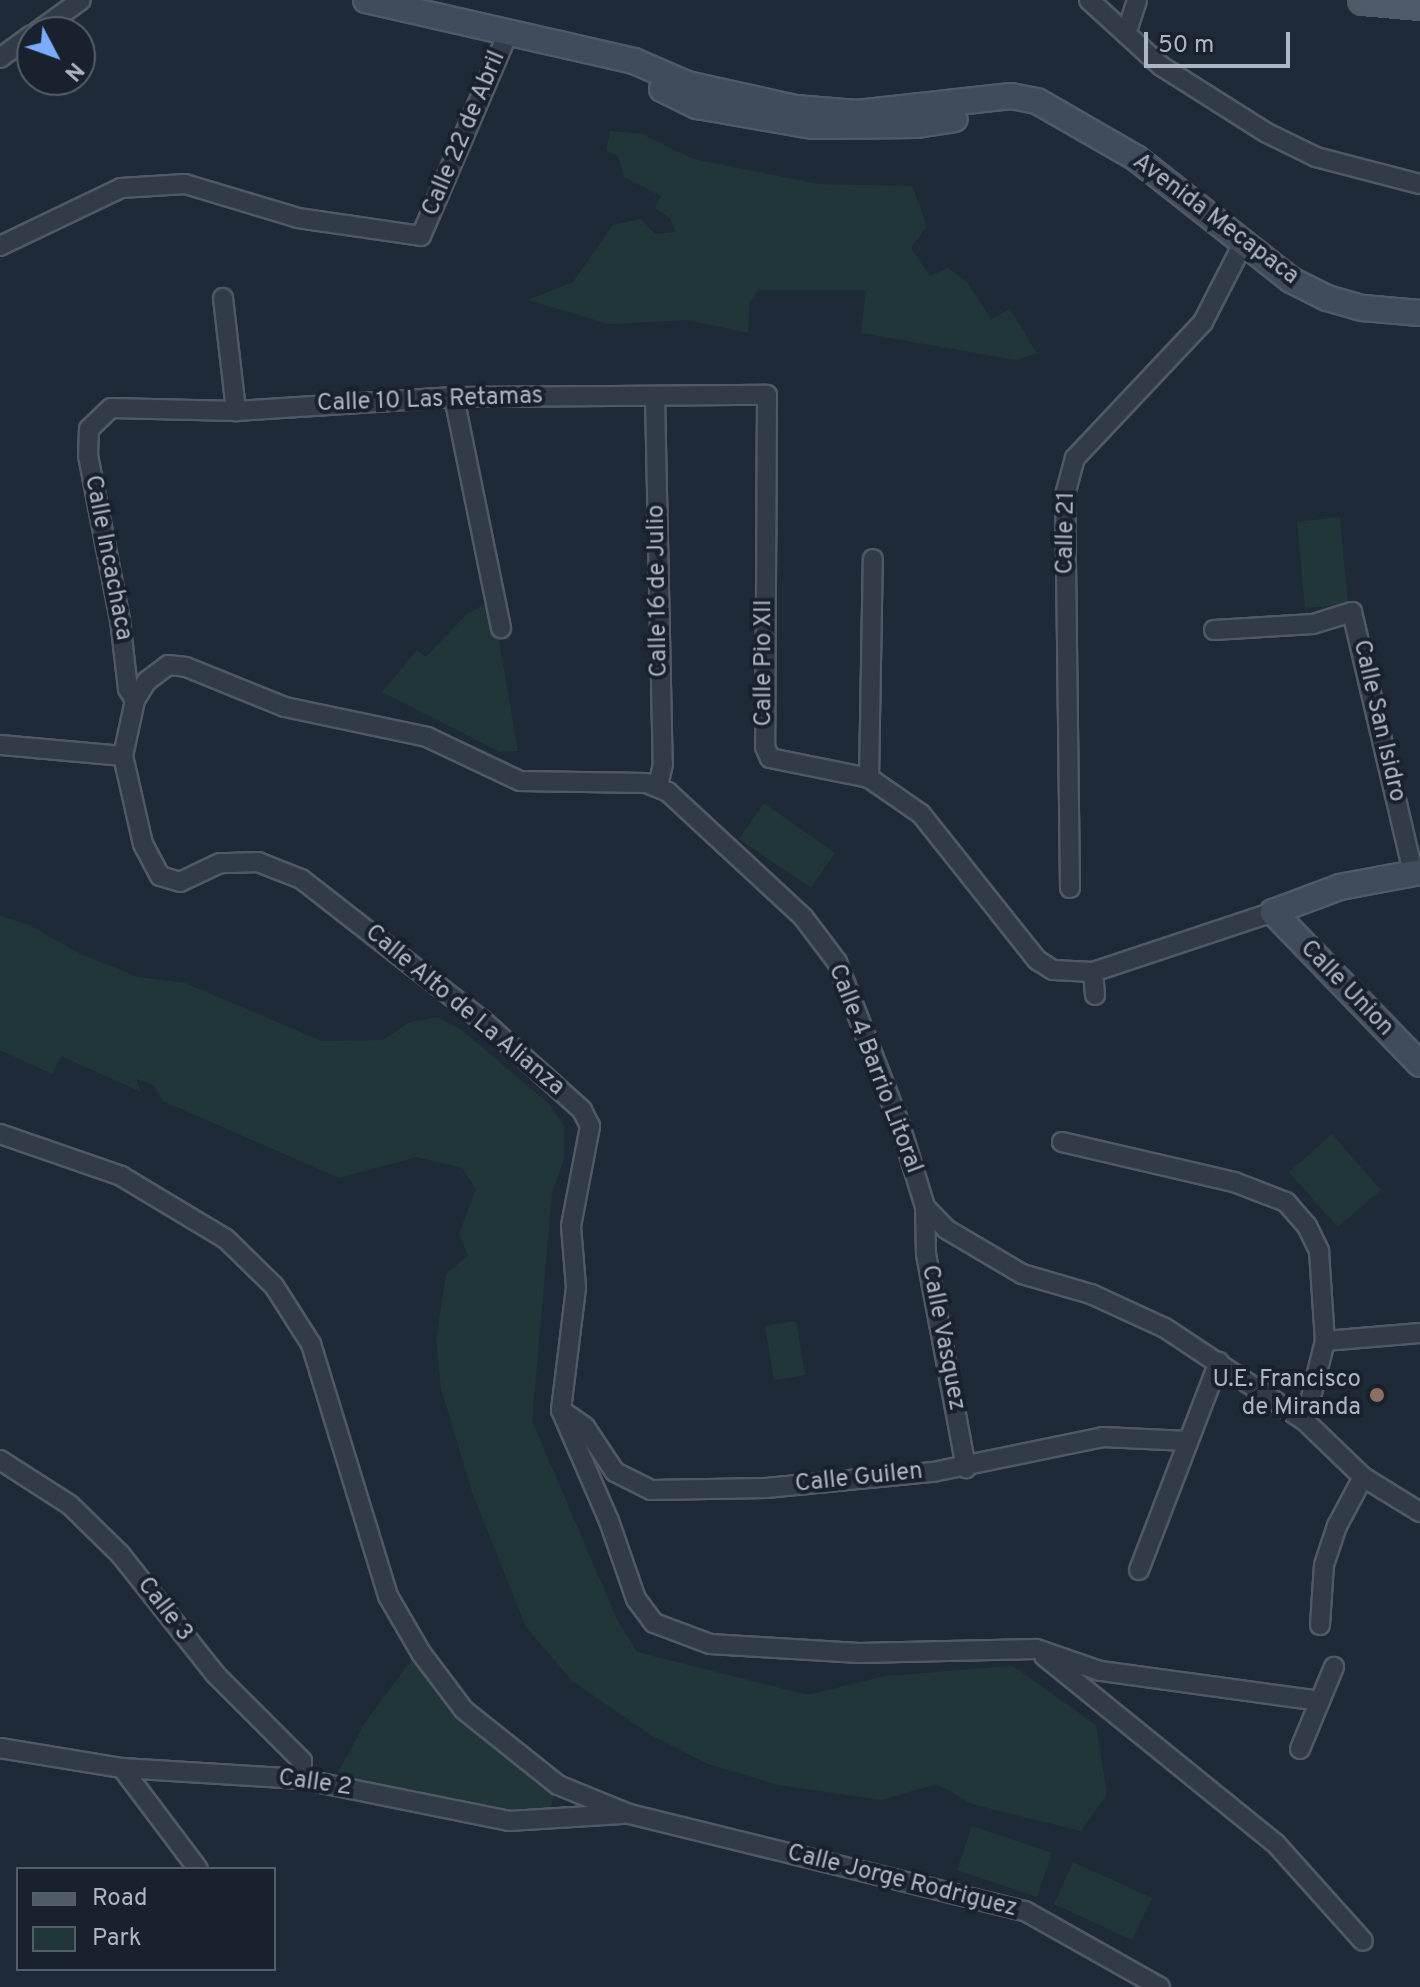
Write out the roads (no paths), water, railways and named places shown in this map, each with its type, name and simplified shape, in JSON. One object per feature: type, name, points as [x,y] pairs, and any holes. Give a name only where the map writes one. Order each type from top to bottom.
[{"type":"main road","points":[[1363,0],[1420,5]]},
{"type":"street","points":[[59,16],[81,0]]},
{"type":"street","name":"Avenida Mecapaca","points":[[366,0],[634,61],[711,91],[795,108],[857,113],[1011,96],[1037,101],[1136,158],[1245,240],[1291,280],[1327,298],[1420,313]]},
{"type":"street","points":[[1089,0],[1161,66],[1267,133],[1316,157],[1416,181]]},
{"type":"street","points":[[1126,34],[1137,0]]},
{"type":"street","name":"Calle 22 de Abril","points":[[0,246],[121,188],[185,184],[298,218],[421,236],[508,33]]},
{"type":"street","name":"Calle 21","points":[[1070,888],[1065,495],[1071,470],[1075,458],[1203,322],[1245,240]]},
{"type":"street","points":[[223,298],[236,411]]},
{"type":"street","name":"Calle 10 Las Retamas","points":[[98,418],[127,405],[236,411],[454,397],[767,395]]},
{"type":"street","name":"Calle Pio XII","points":[[767,395],[765,747],[779,764],[846,770],[869,778],[921,814],[1037,960],[1071,974],[1093,972]]},
{"type":"street","name":"Calle 16 de Julio","points":[[655,396],[663,764],[658,786]]},
{"type":"street","points":[[454,397],[501,628]]},
{"type":"street","name":"Calle Incachaca","points":[[98,418],[89,429],[88,456],[120,620],[128,689],[135,700]]},
{"type":"street","points":[[869,778],[873,559]]},
{"type":"street","name":"Calle San Isidro","points":[[1214,630],[1313,624],[1352,612],[1416,872]]},
{"type":"street","points":[[0,745],[123,756],[135,700],[159,669],[186,667],[285,707],[427,737],[520,781],[658,786]]},
{"type":"street","name":"Calle Alto de La Alianza","points":[[123,756],[143,844],[160,876],[180,882],[220,863],[258,862],[301,879],[483,1021],[582,1110],[590,1126],[571,1226],[576,1287],[561,1410]]},
{"type":"street","name":"Calle 4 Barrio Litoral","points":[[658,786],[803,917],[837,962],[900,1125],[925,1207],[980,1253],[1022,1274],[1091,1294],[1165,1328],[1305,1421],[1363,1477],[1420,1512]]},
{"type":"street","points":[[1095,995],[1093,972],[1340,887],[1416,872]]},
{"type":"street","name":"Calle Union","points":[[1273,912],[1420,1064]]},
{"type":"street","points":[[0,1134],[121,1176],[226,1239],[274,1286],[311,1344],[388,1596],[421,1653],[464,1710],[516,1753],[558,1785],[629,1814]]},
{"type":"street","points":[[1062,1142],[1234,1182],[1286,1202],[1307,1226],[1319,1251],[1325,1341],[1305,1421]]},
{"type":"street","name":"Calle Vasquez","points":[[925,1207],[926,1254],[966,1468]]},
{"type":"street","points":[[1325,1341],[1420,1333]]},
{"type":"street","points":[[1139,1570],[1219,1362]]},
{"type":"street","points":[[561,1410],[609,1521],[636,1599],[654,1623],[710,1644],[859,1653],[1036,1649],[1100,1671],[1320,1701]]},
{"type":"street","name":"Calle Guilen","points":[[561,1410],[585,1427],[615,1472],[651,1490],[766,1488],[966,1468],[1103,1437],[1187,1441]]},
{"type":"street","name":"Calle 3","points":[[0,1460],[70,1505],[120,1554],[215,1674],[302,1761],[301,1779]]},
{"type":"street","points":[[1320,1625],[1324,1565],[1337,1526],[1363,1477]]},
{"type":"street","points":[[1036,1649],[1276,1844],[1363,1941]]},
{"type":"street","points":[[1300,1749],[1334,1667]]},
{"type":"street","name":"Calle 2","points":[[0,1748],[122,1768],[301,1779],[509,1821],[629,1814]]},
{"type":"street","points":[[122,1768],[196,1867]]},
{"type":"street","name":"Calle Jorge Rodriguez","points":[[629,1814],[1025,1911],[1160,1987]]},
{"type":"place","name":"U.E. Francisco de Miranda","points":[[1377,1395]]}]
